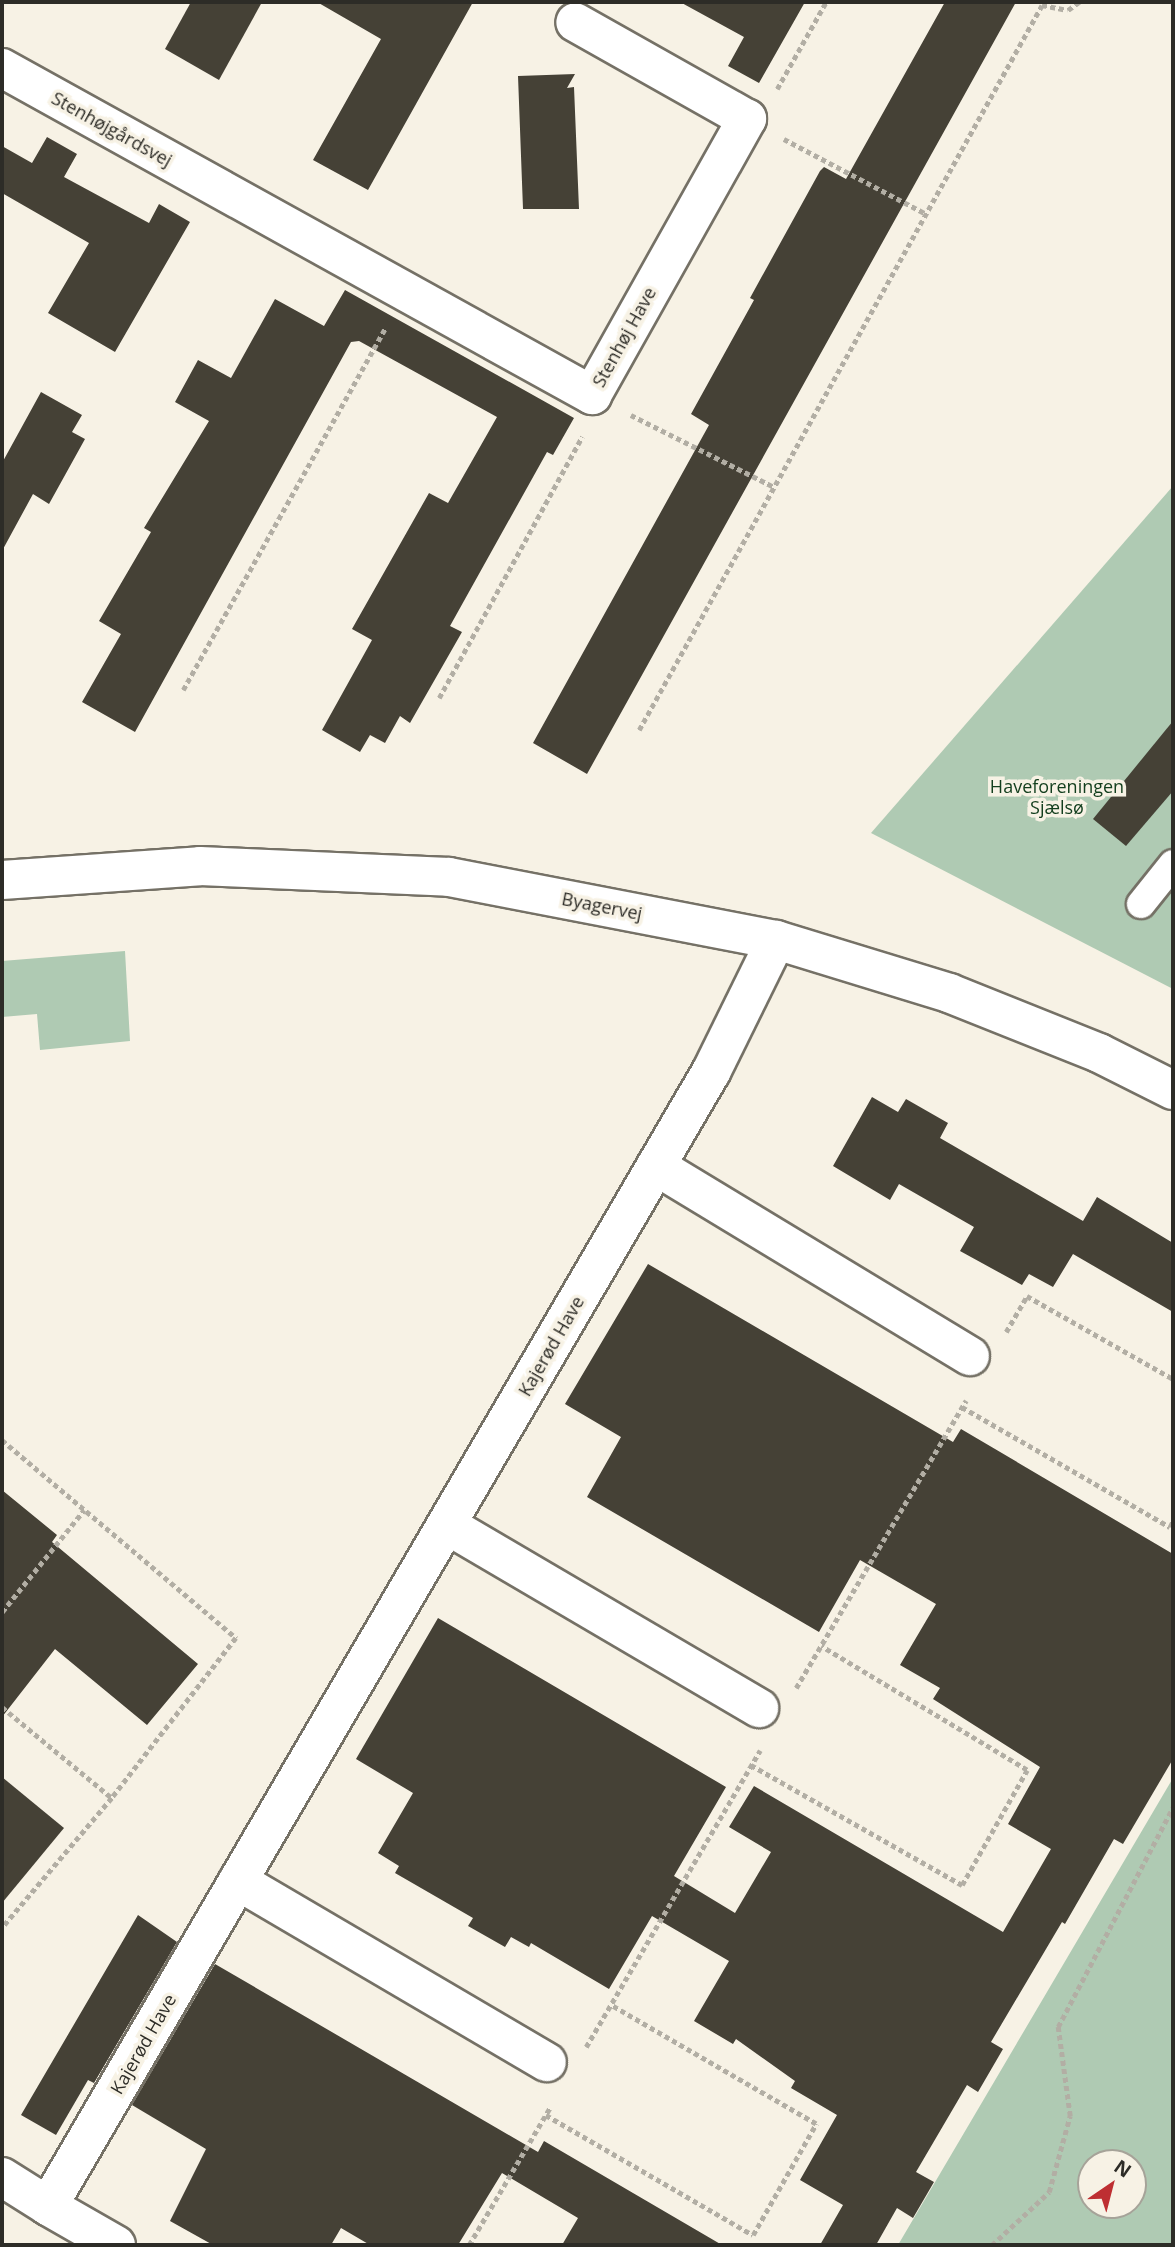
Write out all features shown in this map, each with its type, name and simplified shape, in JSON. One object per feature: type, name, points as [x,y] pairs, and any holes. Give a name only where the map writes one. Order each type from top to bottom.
[{"type":"street","points":[[575,22],[747,119]]},
{"type":"street","name":"Stenhøjgårdsvej","points":[[2,68],[222,188]]},
{"type":"street","name":"Stenhøj Have","points":[[222,188],[592,395],[747,119]]},
{"type":"street","name":"Byagervej","points":[[2,880],[200,866],[449,877],[775,940],[948,993],[1100,1053],[1173,1090]]},
{"type":"street","name":"Kajerød Have","points":[[48,2206],[711,1073],[775,940]]},
{"type":"street","points":[[656,1166],[985,1348]]},
{"type":"street","points":[[447,1525],[761,1727]]},
{"type":"street","points":[[238,1881],[553,2078]]},
{"type":"street","points":[[2,2177],[116,2245]]},
{"type":"lane","points":[[1142,904],[1173,864]]},
{"type":"path","points":[[826,2],[771,100],[747,119],[926,214]]},
{"type":"path","points":[[639,730],[1042,5],[1068,10],[1079,2]]},
{"type":"path","points":[[183,690],[406,292]]},
{"type":"path","points":[[439,698],[593,417],[592,395],[774,486]]},
{"type":"path","points":[[985,1348],[1027,1296],[1173,1379]]},
{"type":"path","points":[[793,1693],[968,1396]]},
{"type":"path","points":[[962,1407],[1170,1527],[1173,1521]]},
{"type":"path","points":[[2,1440],[236,1638],[112,1798],[2,1928]]},
{"type":"path","points":[[2,1612],[84,1510]]},
{"type":"path","points":[[751,1765],[962,1885],[1027,1770],[821,1646]]},
{"type":"path","points":[[2,1707],[112,1798]]},
{"type":"path","points":[[583,2051],[751,1765],[761,1727]]},
{"type":"path","points":[[992,2245],[1049,2192],[1070,2116],[1058,2027],[1173,1807]]},
{"type":"path","points":[[545,2115],[753,2235],[817,2124],[611,2004]]},
{"type":"path","points":[[469,2245],[545,2115],[553,2078]]},
{"type":"green space","name":"Haveforeningen Sjælsø","points":[[1173,486],[1173,989],[871,833]]},
{"type":"green space","points":[[125,951],[130,1041],[40,1050],[37,1014],[2,1017],[2,961]]},
{"type":"green space","points":[[1173,1778],[1173,2245],[898,2245]]},
{"type":"building","points":[[191,2],[262,2],[219,80],[165,49]]},
{"type":"building","points":[[317,2],[473,2],[368,190],[313,160],[381,39]]},
{"type":"building","points":[[680,2],[805,2],[759,83],[728,66],[744,37]]},
{"type":"building","points":[[945,2],[1016,2],[587,774],[533,743],[709,425],[691,414],[754,300],[750,298],[820,171],[824,167],[846,179]]},
{"type":"building","points":[[575,74],[567,88],[574,87],[579,209],[523,209],[518,76]]},
{"type":"building","points":[[47,137],[77,154],[64,177],[149,223],[159,204],[190,222],[115,352],[48,313],[89,243],[2,193],[2,146],[32,163]]},
{"type":"building","points":[[345,290],[574,418],[553,455],[547,452],[450,626],[462,632],[410,723],[400,716],[385,743],[370,735],[360,752],[322,730],[372,640],[352,629],[429,493],[448,503],[497,417],[359,341],[351,342],[135,732],[82,702],[121,634],[99,621],[151,532],[144,528],[209,421],[175,402],[198,360],[231,378],[275,299],[324,326]]},
{"type":"building","points":[[41,392],[82,415],[72,432],[85,439],[49,504],[33,494],[2,551],[2,463]]},
{"type":"building","points":[[1173,721],[1173,791],[1126,846],[1093,819]]},
{"type":"building","points":[[872,1097],[898,1112],[906,1099],[948,1123],[940,1138],[1083,1221],[1097,1197],[1173,1243],[1173,1312],[1073,1254],[1053,1287],[1029,1274],[1022,1285],[960,1251],[974,1227],[899,1184],[890,1200],[833,1166]]},
{"type":"building","points":[[648,1264],[953,1442],[961,1429],[1173,1554],[1173,1759],[1123,1844],[1114,1839],[1065,1924],[1062,1922],[991,2042],[1003,2049],[978,2092],[967,2085],[916,2172],[934,2182],[913,2218],[897,2208],[876,2245],[820,2245],[843,2205],[800,2180],[837,2115],[791,2088],[795,2081],[736,2039],[733,2044],[694,2021],[729,1961],[652,1916],[609,1989],[531,1943],[529,1947],[511,1937],[505,1947],[468,1926],[473,1918],[395,1873],[399,1866],[378,1853],[413,1793],[356,1759],[438,1618],[726,1787],[674,1876],[735,1913],[771,1852],[729,1827],[754,1786],[1003,1932],[1051,1849],[1008,1824],[1040,1767],[933,1699],[940,1688],[900,1665],[936,1604],[860,1560],[819,1632],[587,1497],[621,1437],[565,1404]]},
{"type":"building","points":[[2,1490],[57,1535],[52,1542],[198,1664],[147,1725],[55,1649],[2,1717]]},
{"type":"building","points":[[2,1777],[64,1828],[2,1903]]},
{"type":"building","points":[[138,1915],[177,1942],[94,2083],[88,2080],[56,2135],[21,2115]]},
{"type":"building","points":[[215,1964],[538,2152],[544,2141],[722,2245],[562,2245],[578,2218],[502,2173],[458,2245],[370,2245],[341,2228],[331,2245],[213,2245],[170,2221],[206,2149],[132,2105]]}]
